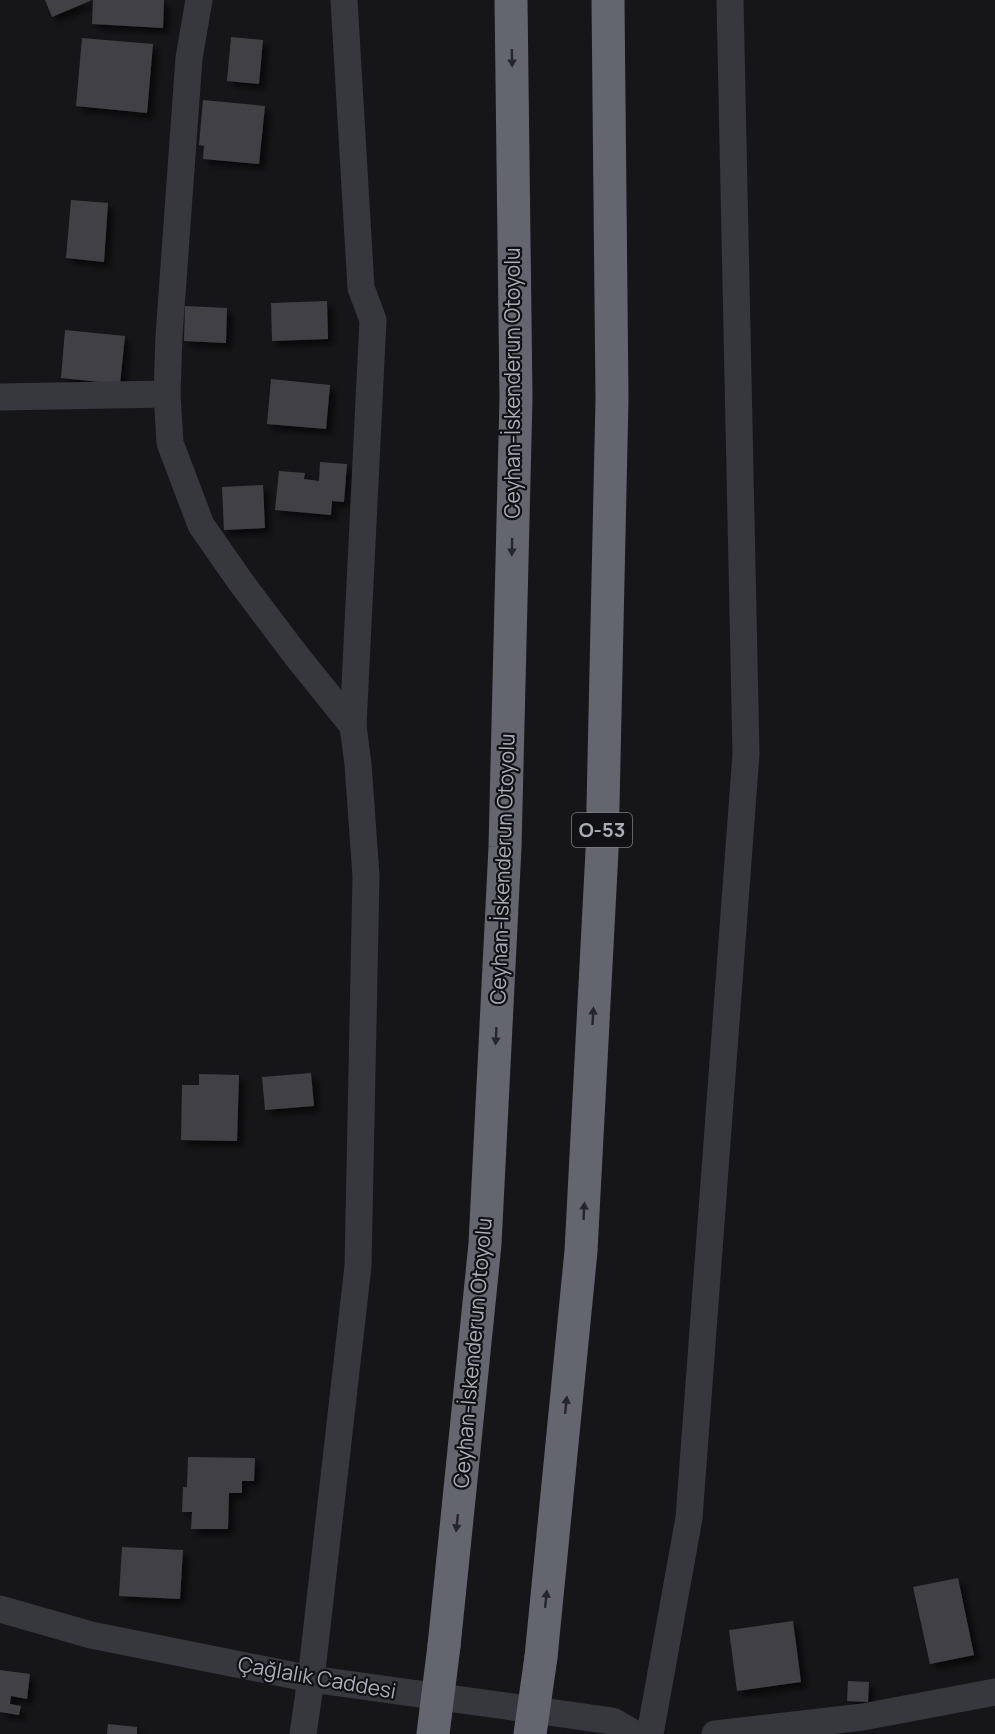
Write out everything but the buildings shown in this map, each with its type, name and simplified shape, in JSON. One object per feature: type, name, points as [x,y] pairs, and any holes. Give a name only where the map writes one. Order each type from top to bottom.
[{"type":"highway","name":"Ceyhan-İskenderun Otoyolu","points":[[433,1734],[485,1244],[505,847],[516,398],[511,0]]},
{"type":"highway","name":"O-53","points":[[530,1734],[541,1657],[581,1251],[602,851],[612,399],[608,0]]},
{"type":"street","points":[[199,0],[189,58],[169,336],[167,394],[170,443],[201,525],[295,654],[353,726]]},
{"type":"street","points":[[303,1734],[358,1266],[366,876],[353,726],[373,320],[361,288],[344,0]]},
{"type":"street","points":[[650,1734],[689,1518],[746,754],[730,0]]},
{"type":"street","points":[[0,397],[167,394]]},
{"type":"street","name":"Çağlalık Caddesi","points":[[0,1609],[92,1635],[311,1679],[613,1721],[635,1734]]},
{"type":"street","points":[[715,1734],[863,1717],[995,1692]]}]
